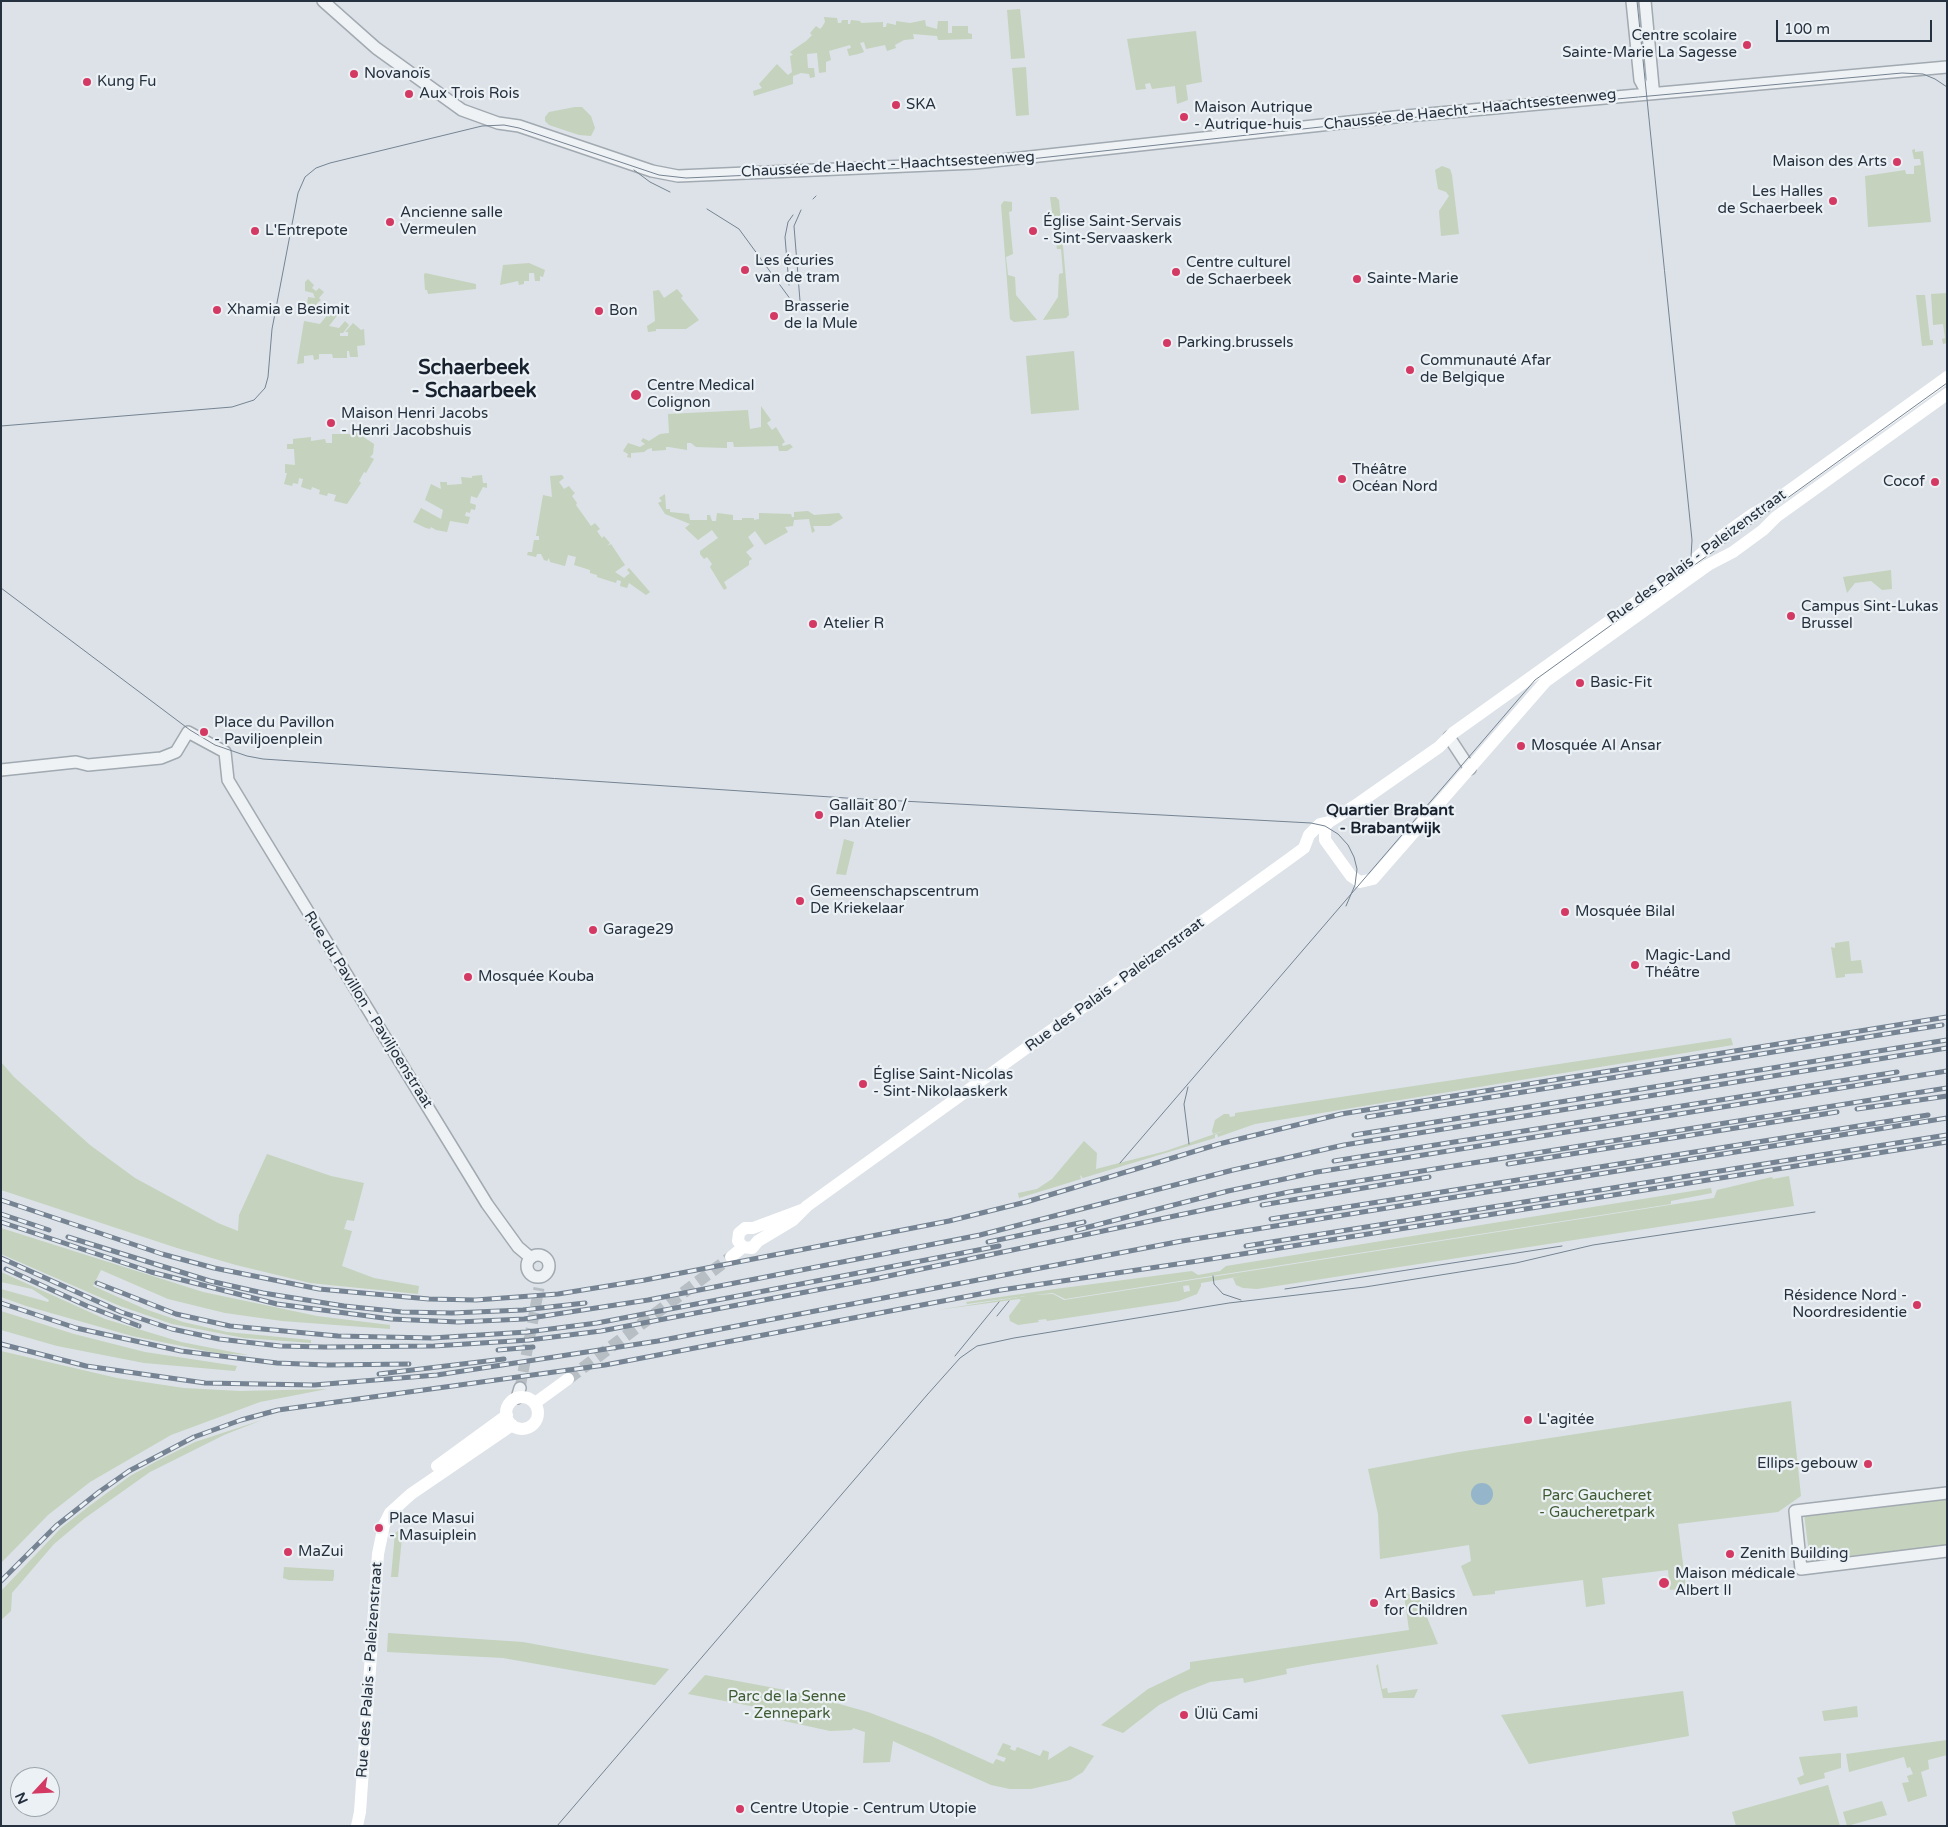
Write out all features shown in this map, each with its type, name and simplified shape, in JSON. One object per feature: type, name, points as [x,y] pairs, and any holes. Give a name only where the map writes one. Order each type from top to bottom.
[{"type":"main road","name":"Rue des Palais - Paleizenstraat","points":[[731,1256],[743,1247],[752,1248],[758,1241],[793,1220],[804,1209],[1304,848],[1313,831],[1320,824],[1329,822],[1439,747],[1449,737],[1692,562],[1722,536],[1752,514],[1769,505],[1947,377]]},
{"type":"main road","name":"Rue des Palais - Paleizenstraat","points":[[1328,844],[1353,878],[1360,882],[1369,882],[1546,681],[1708,565],[1733,552],[1763,530],[1776,517],[1947,394]]},
{"type":"main road","points":[[1304,848],[1328,844],[1324,835],[1325,826],[1329,822]]},
{"type":"main road","name":"Rue des Palais - Paleizenstraat","points":[[743,1247],[738,1241],[739,1233],[745,1228],[753,1228],[804,1209]]},
{"type":"main road","points":[[753,1228],[759,1236],[758,1241]]},
{"type":"main road","points":[[535,1403],[568,1379]]},
{"type":"main road","points":[[519,1393],[535,1403],[538,1411],[534,1423],[526,1428],[510,1420],[507,1408],[519,1393]]},
{"type":"main road","name":"Rue des Palais - Paleizenstraat","points":[[399,1504],[402,1496],[418,1480],[471,1440],[510,1420]]},
{"type":"main road","name":"Rue des Palais - Paleizenstraat","points":[[361,1826],[360,1812],[378,1554],[384,1525],[390,1513],[399,1504],[467,1455],[510,1420]]},
{"type":"main road","points":[[467,1455],[467,1448],[471,1440]]},
{"type":"main road","name":"Rue des Palais - Paleizenstraat","points":[[357,1826],[360,1812]]},
{"type":"street","name":"Chaussée de Haecht - Haachtsesteenweg","points":[[323,1],[372,45],[462,110],[498,123],[519,126],[652,171],[686,176],[975,163],[1374,119],[1947,67]]},
{"type":"street","points":[[1632,1],[1640,80],[1649,93],[1653,87],[1645,1]]},
{"type":"street","name":"Rue du Pavillon - Paviljoenstraat","points":[[1,770],[76,762],[88,765],[161,758],[176,752],[188,732],[225,752],[228,780],[479,1191],[502,1227],[523,1253],[531,1258]]},
{"type":"street","points":[[1449,737],[1470,769]]},
{"type":"street","points":[[1439,747],[1445,746],[1456,749]]},
{"type":"street","points":[[541,1256],[548,1262],[548,1271],[538,1283],[528,1270],[531,1258],[541,1256]]},
{"type":"street","points":[[1947,1493],[1795,1510],[1801,1569],[1947,1551]]},
{"type":"green space","points":[[1020,9],[1025,58],[1011,59],[1007,10]]},
{"type":"green space","points":[[824,17],[837,18],[838,23],[841,23],[842,20],[848,20],[848,24],[850,24],[851,20],[860,21],[861,23],[883,22],[883,27],[886,27],[887,23],[896,25],[896,21],[910,23],[925,20],[926,26],[937,29],[938,21],[948,21],[948,33],[952,33],[952,26],[968,26],[968,33],[972,34],[972,39],[938,40],[937,36],[913,34],[914,39],[904,40],[895,45],[896,48],[887,51],[885,45],[866,49],[864,42],[860,43],[864,52],[849,56],[847,49],[851,48],[850,45],[829,51],[831,60],[826,62],[826,72],[819,73],[817,53],[807,54],[808,68],[814,68],[815,77],[810,78],[809,74],[801,73],[793,76],[793,84],[754,96],[753,91],[762,88],[759,84],[777,64],[788,75],[792,72],[790,56],[793,55],[790,52],[812,35],[810,33],[816,26],[820,29],[822,27],[825,22]]},
{"type":"green space","points":[[1196,31],[1202,82],[1186,85],[1188,100],[1177,104],[1175,86],[1152,89],[1150,83],[1145,84],[1146,89],[1136,90],[1127,39]]},
{"type":"green space","points":[[1026,67],[1029,115],[1016,116],[1012,68]]},
{"type":"green space","points":[[582,107],[591,116],[595,128],[591,136],[579,135],[549,125],[545,121],[545,117],[549,112]]},
{"type":"green space","points":[[1915,149],[1915,152],[1923,151],[1931,222],[1868,227],[1865,176],[1905,170],[1906,174],[1914,174],[1914,166],[1921,165],[1920,159],[1914,159],[1912,150]]},
{"type":"green space","points":[[1442,166],[1450,169],[1452,175],[1459,234],[1441,236],[1439,211],[1449,196],[1446,192],[1438,189],[1435,170]]},
{"type":"green space","points":[[1050,197],[1056,197],[1059,200],[1069,315],[1066,318],[1043,320],[1058,297],[1059,274],[1063,273],[1061,249],[1057,249]]},
{"type":"green space","points":[[1004,201],[1012,202],[1012,211],[1009,212],[1013,254],[1006,257],[1008,275],[1015,277],[1016,295],[1037,320],[1014,322],[1010,319],[1001,205]]},
{"type":"green space","points":[[529,263],[545,270],[543,277],[540,276],[540,281],[535,281],[534,273],[529,273],[529,281],[524,281],[524,284],[519,285],[518,281],[500,285],[503,265]]},
{"type":"green space","points":[[425,273],[476,284],[476,289],[428,294],[427,290],[425,290]]},
{"type":"green space","points":[[308,279],[314,285],[312,288],[316,291],[319,288],[324,292],[319,298],[321,300],[317,303],[318,307],[307,305],[308,297],[315,298],[313,293],[305,291],[305,282]]},
{"type":"green space","points":[[677,289],[683,296],[681,298],[699,320],[686,329],[656,329],[656,331],[648,332],[647,326],[655,321],[653,291],[659,290],[664,298]]},
{"type":"green space","points":[[1947,293],[1947,343],[1943,344],[1942,339],[1945,338],[1943,324],[1933,325],[1931,294]]},
{"type":"green space","points":[[1916,295],[1925,295],[1930,340],[1933,340],[1933,345],[1922,346]]},
{"type":"green space","points":[[333,308],[339,313],[329,326],[339,328],[345,321],[349,325],[343,333],[340,333],[340,336],[348,336],[348,332],[345,332],[353,323],[361,330],[364,329],[365,345],[357,346],[358,357],[350,357],[349,351],[347,351],[347,358],[333,358],[332,354],[319,354],[319,359],[314,360],[313,355],[304,356],[304,363],[297,364],[304,321],[320,324]]},
{"type":"green space","points":[[1074,351],[1079,410],[1031,414],[1026,356]]},
{"type":"green space","points":[[761,406],[771,420],[767,423],[772,430],[776,427],[785,442],[782,444],[783,446],[790,444],[793,447],[787,451],[779,451],[778,446],[734,447],[733,442],[727,442],[727,448],[696,447],[691,443],[687,443],[687,450],[666,447],[666,450],[652,451],[652,448],[644,452],[631,453],[631,458],[627,457],[628,454],[623,451],[628,443],[640,447],[645,444],[641,441],[643,438],[649,441],[660,434],[669,433],[668,414],[748,410],[750,429],[761,427]]},
{"type":"green space","points":[[360,426],[363,430],[359,434],[374,444],[373,454],[370,457],[374,459],[366,473],[364,472],[359,481],[361,483],[347,504],[334,501],[336,495],[328,493],[327,496],[319,494],[320,490],[312,487],[311,490],[301,487],[303,479],[299,478],[298,484],[293,483],[292,486],[284,484],[287,473],[285,473],[285,464],[295,465],[294,449],[287,449],[287,444],[293,444],[293,439],[311,437],[311,441],[325,439],[326,443],[332,443],[332,434],[356,434],[356,428]]},
{"type":"green space","points":[[482,475],[483,483],[487,483],[487,488],[483,487],[477,498],[471,496],[470,503],[476,505],[475,510],[471,509],[470,513],[466,512],[465,516],[470,517],[468,524],[450,521],[447,532],[431,527],[430,529],[426,528],[413,522],[421,508],[441,519],[443,510],[425,500],[431,484],[441,489],[440,482],[447,482],[447,485],[462,484],[461,477],[472,478],[472,476]]},
{"type":"green space","points":[[562,475],[564,478],[559,482],[564,489],[569,486],[575,493],[572,496],[577,503],[576,505],[591,526],[595,523],[600,529],[597,531],[599,534],[602,538],[604,536],[610,543],[607,546],[611,544],[625,565],[615,572],[624,578],[630,573],[627,570],[629,568],[650,592],[646,595],[629,583],[627,588],[620,586],[621,581],[617,580],[616,583],[597,577],[597,575],[590,573],[590,570],[574,565],[576,557],[568,555],[565,566],[550,562],[549,558],[547,561],[544,560],[541,554],[537,554],[536,557],[527,555],[528,552],[532,552],[534,540],[539,540],[539,536],[536,536],[543,495],[552,497],[550,476]]},
{"type":"green space","points":[[665,494],[666,509],[670,509],[670,512],[689,514],[690,520],[707,520],[707,515],[710,515],[712,521],[716,521],[717,513],[733,515],[733,520],[754,518],[754,520],[759,519],[759,513],[791,514],[794,517],[794,512],[808,511],[814,515],[839,513],[843,518],[830,526],[813,526],[815,531],[812,533],[809,519],[794,520],[793,526],[785,527],[788,532],[765,545],[755,531],[748,537],[754,546],[746,552],[752,559],[749,561],[749,565],[724,582],[727,588],[724,590],[710,567],[712,564],[707,557],[704,559],[700,554],[700,551],[718,538],[712,530],[698,540],[685,528],[690,524],[665,514],[658,503],[662,501],[659,498]]},
{"type":"green space","points":[[1891,570],[1892,589],[1882,590],[1871,581],[1855,583],[1847,593],[1843,577]]},
{"type":"green space","points":[[844,839],[854,842],[846,875],[836,874]]},
{"type":"green space","points":[[1849,941],[1851,961],[1861,960],[1863,973],[1845,974],[1845,977],[1836,978],[1831,947],[1835,948],[1835,943]]},
{"type":"green space","points":[[1731,1038],[1733,1045],[1255,1124],[1218,1137],[1217,1134],[1215,1138],[1083,1178],[1080,1175],[1081,1179],[1019,1198],[1018,1193],[1037,1189],[1052,1179],[1084,1141],[1097,1153],[1096,1169],[1166,1151],[1226,1130],[1213,1134],[1212,1131],[1215,1120],[1224,1114],[1229,1114],[1230,1117],[1235,1116],[1235,1113]]},
{"type":"green space","points":[[1,1062],[14,1077],[90,1145],[135,1178],[218,1223],[238,1231],[239,1215],[267,1154],[331,1176],[364,1183],[354,1221],[347,1220],[344,1229],[352,1231],[342,1266],[374,1278],[419,1286],[418,1294],[310,1283],[236,1265],[177,1248],[1,1190]]},
{"type":"green space","points":[[1789,1176],[1794,1206],[1257,1289],[1243,1288],[1236,1285],[1233,1278],[1243,1276],[1201,1283],[1197,1294],[1179,1301],[1047,1321],[1046,1319],[1038,1320],[1039,1322],[1018,1325],[1010,1321],[1009,1316],[1021,1300],[1019,1299],[937,1310],[1026,1296],[967,1304],[966,1302],[1055,1289],[1192,1271],[1198,1275],[1220,1271],[1226,1266],[1711,1188],[1712,1193],[1671,1201],[1671,1204],[1065,1299],[1053,1293],[1033,1295],[1053,1294],[1064,1300],[1269,1268],[1714,1198],[1717,1190],[1772,1177],[1773,1179]],"holes":[[[1189,1285],[1190,1291],[1184,1292],[1183,1286]]]},
{"type":"green space","points":[[1,1228],[203,1292],[317,1316],[390,1325],[390,1329],[282,1321],[225,1313],[168,1299],[101,1270],[93,1286],[145,1309],[183,1322],[227,1332],[311,1340],[311,1343],[244,1338],[172,1324],[120,1306],[1,1254]]},
{"type":"green space","points":[[1,1272],[105,1319],[181,1342],[248,1355],[216,1353],[132,1336],[26,1306],[1,1297],[1,1289],[48,1302],[49,1300],[32,1289],[1,1282]]},
{"type":"green space","points":[[1,1311],[74,1334],[145,1352],[237,1366],[235,1371],[144,1363],[57,1346],[1,1330]]},
{"type":"green space","points":[[1,1351],[117,1378],[184,1388],[240,1391],[327,1389],[260,1402],[171,1435],[90,1482],[48,1515],[1,1563]]},
{"type":"green space","name":"Parc Gaucheret - Gaucheretpark","points":[[1791,1401],[1801,1496],[1778,1512],[1678,1524],[1686,1588],[1670,1590],[1668,1570],[1602,1578],[1605,1604],[1586,1607],[1583,1580],[1495,1591],[1495,1594],[1473,1596],[1461,1566],[1471,1561],[1469,1545],[1380,1559],[1378,1514],[1368,1469],[1459,1452]]},
{"type":"green space","points":[[262,1420],[224,1435],[150,1472],[85,1518],[54,1544],[12,1593],[11,1611],[1,1620],[1,1591],[61,1528],[88,1507],[130,1476],[195,1442]]},
{"type":"green space","points":[[1947,1496],[1947,1545],[1810,1561],[1804,1514]]},
{"type":"green space","points":[[403,1528],[398,1577],[391,1577],[395,1533]]},
{"type":"green space","points":[[284,1567],[334,1570],[333,1581],[289,1580],[283,1578]]},
{"type":"green space","points":[[1417,1593],[1438,1644],[1286,1669],[1287,1674],[1244,1683],[1243,1678],[1210,1682],[1159,1705],[1123,1733],[1101,1725],[1148,1689],[1190,1669],[1190,1662],[1409,1630],[1404,1595]]},
{"type":"green space","points":[[388,1633],[523,1642],[669,1669],[655,1685],[503,1658],[387,1652]]},
{"type":"green space","points":[[1378,1664],[1382,1689],[1387,1688],[1388,1693],[1418,1689],[1414,1698],[1383,1698],[1376,1666]]},
{"type":"green space","name":"Parc de la Senne - Zennepark","points":[[705,1675],[796,1692],[868,1712],[931,1736],[993,1764],[996,1759],[1004,1762],[1006,1758],[997,1755],[1003,1743],[1011,1746],[1010,1749],[1015,1751],[1017,1747],[1040,1756],[1043,1750],[1049,1752],[1048,1760],[1070,1746],[1094,1756],[1083,1772],[1070,1780],[1031,1789],[1010,1789],[991,1785],[893,1741],[890,1762],[863,1763],[865,1732],[853,1728],[852,1730],[830,1731],[757,1715],[757,1720],[754,1720],[756,1707],[688,1694]]},
{"type":"green space","points":[[1683,1691],[1689,1736],[1529,1764],[1501,1715]]},
{"type":"green space","points":[[1857,1706],[1858,1717],[1824,1721],[1822,1711]]},
{"type":"green space","points":[[1947,1740],[1947,1755],[1928,1760],[1929,1769],[1921,1772],[1927,1796],[1908,1802],[1902,1783],[1909,1782],[1907,1776],[1913,1774],[1910,1767],[1907,1768],[1904,1757],[1849,1772],[1846,1754]]},
{"type":"green space","points":[[1841,1753],[1841,1768],[1824,1773],[1825,1778],[1800,1785],[1797,1778],[1804,1775],[1799,1757]]},
{"type":"green space","points":[[1828,1785],[1840,1826],[1736,1826],[1732,1812]]},
{"type":"green space","points":[[1882,1801],[1887,1815],[1847,1826],[1843,1812]]},
{"type":"water","points":[[1482,1483],[1490,1486],[1493,1494],[1490,1502],[1482,1505],[1474,1502],[1471,1494],[1474,1486]]},
{"type":"tunnel","points":[[568,1379],[731,1257]]},
{"type":"tunnel","points":[[520,1388],[539,1288]]},
{"type":"tram line","points":[[1637,1],[1692,540],[1691,557],[1684,570]]},
{"type":"tram line","points":[[1,426],[232,407],[254,400],[265,388],[268,377],[272,329],[298,193],[305,177],[316,168],[330,163],[482,126],[504,125],[519,128],[659,175],[686,178],[976,165],[1375,121],[1902,73],[1923,74],[1947,87]]},
{"type":"tram line","points":[[634,170],[650,182],[670,192]]},
{"type":"tram line","points":[[813,199],[816,196]]},
{"type":"tram line","points":[[707,209],[739,229],[799,311]]},
{"type":"tram line","points":[[800,301],[794,226],[801,210]]},
{"type":"tram line","points":[[789,285],[785,237],[788,222],[793,215]]},
{"type":"tram line","points":[[1120,1163],[1535,680],[1947,383]]},
{"type":"tram line","points":[[1,588],[190,730],[215,745],[247,756],[263,759],[846,798],[1311,823],[1325,826],[1338,834],[1348,845],[1354,857],[1357,869],[1355,885],[1346,906]]},
{"type":"tram line","points":[[1188,1087],[1184,1104],[1189,1144]]},
{"type":"tram line","points":[[557,1826],[927,1395],[960,1358],[977,1346],[1014,1338],[1229,1303],[1365,1287],[1516,1263],[1593,1245],[1815,1212]]},
{"type":"tram line","points":[[1285,1289],[1562,1246]]},
{"type":"tram line","points":[[1213,1276],[1214,1284],[1223,1294],[1241,1300]]},
{"type":"tram line","points":[[997,1316],[1009,1301]]},
{"type":"tram line","points":[[955,1356],[999,1302]]},
{"type":"railway","points":[[1,1200],[162,1254],[214,1268],[319,1289],[429,1299],[476,1300],[558,1294],[645,1280],[949,1221],[1026,1202],[1219,1144],[1341,1114],[1947,1017]]},
{"type":"railway","points":[[1367,1117],[1942,1025]]},
{"type":"railway","points":[[1354,1135],[1947,1040]]},
{"type":"railway","points":[[1,1222],[151,1272],[277,1304],[391,1319],[458,1322],[524,1319],[648,1300],[980,1235],[1233,1170],[1344,1145],[1947,1048]]},
{"type":"railway","points":[[1077,1230],[1228,1191],[1317,1172],[1947,1071]]},
{"type":"railway","points":[[1334,1161],[1897,1072]]},
{"type":"railway","points":[[1,1258],[121,1312],[172,1329],[219,1339],[280,1346],[325,1347],[434,1346],[529,1340],[601,1331],[874,1279],[1289,1192],[1947,1088]]},
{"type":"railway","points":[[1857,1109],[1947,1096]]},
{"type":"railway","points":[[1508,1164],[1837,1112]]},
{"type":"railway","points":[[1271,1219],[1928,1115]]},
{"type":"railway","points":[[1,1344],[86,1366],[205,1383],[314,1385],[437,1375],[658,1341],[1182,1241],[1947,1118]]},
{"type":"railway","points":[[1246,1246],[1947,1135]]},
{"type":"railway","points":[[1,1581],[56,1526],[129,1471],[194,1437],[241,1420],[278,1410],[605,1365],[1001,1290],[1198,1261],[1947,1142]]},
{"type":"railway","points":[[1262,1205],[1429,1177]]},
{"type":"railway","points":[[1,1214],[49,1230]]},
{"type":"railway","points":[[988,1242],[1084,1222]]},
{"type":"railway","points":[[68,1237],[210,1281],[263,1293],[344,1306],[402,1312],[452,1313],[523,1310],[585,1303]]},
{"type":"railway","points":[[97,1283],[176,1314],[230,1326],[338,1336],[432,1338],[527,1332],[597,1323],[999,1246]]},
{"type":"railway","points":[[6,1269],[87,1306],[139,1326]]},
{"type":"railway","points":[[1,1303],[76,1328],[181,1351],[277,1363],[327,1365],[409,1364]]},
{"type":"railway","points":[[498,1350],[533,1347]]},
{"type":"railway","points":[[379,1374],[504,1359]]},
{"type":"place","name":"Centre scolaire Sainte-Marie La Sagesse","points":[[1747,45]]},
{"type":"place","name":"Novanoïs","points":[[354,74]]},
{"type":"place","name":"Kung Fu","points":[[87,82]]},
{"type":"place","name":"Aux Trois Rois","points":[[409,94]]},
{"type":"place","name":"SKA","points":[[896,105]]},
{"type":"place","name":"Maison Autrique - Autrique-huis","points":[[1184,117]]},
{"type":"place","name":"Maison des Arts","points":[[1897,162]]},
{"type":"place","name":"Les Halles de Schaerbeek","points":[[1833,201]]},
{"type":"place","name":"Ancienne salle Vermeulen","points":[[390,222]]},
{"type":"place","name":"L'Entrepote","points":[[255,231]]},
{"type":"place","name":"Église Saint-Servais - Sint-Servaaskerk","points":[[1033,231]]},
{"type":"place","name":"Les écuries van de tram","points":[[745,270]]},
{"type":"place","name":"Centre culturel de Schaerbeek","points":[[1176,272]]},
{"type":"place","name":"Sainte-Marie","points":[[1357,279]]},
{"type":"place","name":"Xhamia e Besimit","points":[[217,310]]},
{"type":"place","name":"Bon","points":[[599,311]]},
{"type":"place","name":"Brasserie de la Mule","points":[[774,316]]},
{"type":"place","name":"Parking.brussels","points":[[1167,343]]},
{"type":"place","name":"Communauté Afar de Belgique","points":[[1410,370]]},
{"type":"place","name":"Centre Medical Colignon","points":[[636,395]]},
{"type":"place","name":"Maison Henri Jacobs - Henri Jacobshuis","points":[[331,423]]},
{"type":"place","name":"Théâtre Océan Nord","points":[[1342,479]]},
{"type":"place","name":"Cocof","points":[[1935,482]]},
{"type":"place","name":"Campus Sint-Lukas Brussel","points":[[1791,616]]},
{"type":"place","name":"Atelier R","points":[[813,624]]},
{"type":"place","name":"Basic-Fit","points":[[1580,683]]},
{"type":"place","name":"Place du Pavillon - Paviljoenplein","points":[[204,732]]},
{"type":"place","name":"Mosquée Al Ansar","points":[[1521,746]]},
{"type":"place","name":"Gallait 80 / Plan Atelier","points":[[819,815]]},
{"type":"place","name":"Gemeenschapscentrum De Kriekelaar","points":[[800,901]]},
{"type":"place","name":"Mosquée Bilal","points":[[1565,912]]},
{"type":"place","name":"Garage29","points":[[593,930]]},
{"type":"place","name":"Magic-Land Théâtre","points":[[1635,965]]},
{"type":"place","name":"Mosquée Kouba","points":[[468,977]]},
{"type":"place","name":"Église Saint-Nicolas - Sint-Nikolaaskerk","points":[[863,1084]]},
{"type":"place","name":"Résidence Nord - Noordresidentie","points":[[1917,1305]]},
{"type":"place","name":"L'agitée","points":[[1528,1420]]},
{"type":"place","name":"Ellips-gebouw","points":[[1868,1464]]},
{"type":"place","name":"Place Masui - Masuiplein","points":[[379,1528]]},
{"type":"place","name":"MaZui","points":[[288,1552]]},
{"type":"place","name":"Zenith Building","points":[[1730,1554]]},
{"type":"place","name":"Maison médicale Albert II","points":[[1664,1583]]},
{"type":"place","name":"Art Basics for Children","points":[[1374,1603]]},
{"type":"place","name":"Ülü Cami","points":[[1184,1715]]},
{"type":"place","name":"Centre Utopie - Centrum Utopie","points":[[740,1809]]},
{"type":"district","name":"Schaerbeek - Schaarbeek","points":[[474,380]]},
{"type":"district","name":"Quartier Brabant - Brabantwijk","points":[[1390,820]]}]
